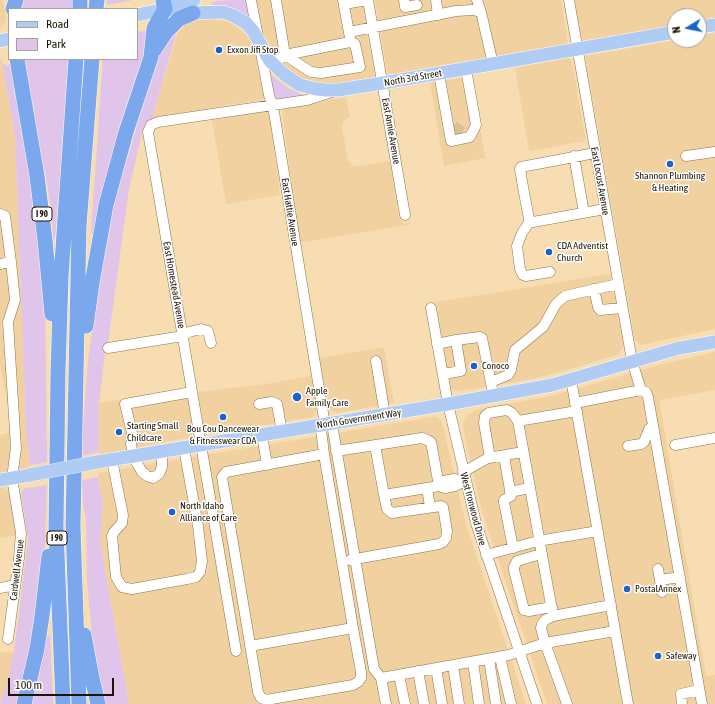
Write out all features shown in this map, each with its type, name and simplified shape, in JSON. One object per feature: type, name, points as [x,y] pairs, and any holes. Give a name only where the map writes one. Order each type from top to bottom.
[{"type":"highway","points":[[77,372],[84,339],[106,205],[126,132],[150,56],[154,28],[164,5]]},
{"type":"highway","points":[[150,56],[160,38],[194,6]]},
{"type":"highway","name":"I 90","points":[[17,60],[43,217],[58,371]]},
{"type":"highway","name":"I 90","points":[[63,704],[56,502],[58,371],[62,277],[76,60]]},
{"type":"highway","name":"I 90","points":[[79,704],[73,526],[79,226],[92,60]]},
{"type":"highway","points":[[24,704],[42,616],[56,502]]},
{"type":"highway","name":"I 90","points":[[73,526],[85,645],[98,704]]},
{"type":"main road","points":[[138,14],[164,5],[194,6],[232,15],[246,23],[274,64],[285,75],[300,85],[316,90],[338,90]]},
{"type":"main road","name":"North 3rd Street","points":[[338,90],[439,74],[667,33]]},
{"type":"main road","name":"North Government Way","points":[[6,479],[97,462],[385,415],[552,385],[680,348],[715,342]]},
{"type":"street","name":"East Hattie Avenue","points":[[251,0],[272,106],[325,425]]},
{"type":"street","points":[[276,0],[286,55],[300,66],[311,72],[322,73],[360,68],[356,44],[349,37],[344,2],[368,0]]},
{"type":"street","name":"East Annie Avenue","points":[[368,0],[406,215]]},
{"type":"street","points":[[404,0],[405,7],[417,5]]},
{"type":"street","points":[[436,0],[438,15]]},
{"type":"street","points":[[477,0],[493,64]]},
{"type":"street","name":"East Locust Avenue","points":[[568,0],[632,361],[641,390],[646,392],[648,397],[702,704]]},
{"type":"street","points":[[274,64],[286,55],[349,37],[373,27],[456,11],[473,10],[481,12]]},
{"type":"street","points":[[439,74],[451,124],[451,141],[468,136],[476,125],[466,69]]},
{"type":"street","name":"North 3rd Street","points":[[151,125],[158,122],[307,100],[338,90]]},
{"type":"street","name":"East Homestead Avenue","points":[[151,125],[148,132],[236,651]]},
{"type":"street","points":[[686,156],[715,152]]},
{"type":"street","points":[[530,221],[528,219],[520,169],[521,167],[595,153]]},
{"type":"street","points":[[574,156],[584,213]]},
{"type":"street","points":[[530,221],[534,222],[605,209]]},
{"type":"street","name":"Cardwell Avenue","points":[[0,214],[5,216],[4,237],[12,262],[15,300],[8,322],[16,448],[6,479],[21,533],[8,639]]},
{"type":"street","points":[[530,221],[522,233],[517,246],[520,269],[523,275],[526,276],[550,272]]},
{"type":"street","points":[[0,264],[12,262]]},
{"type":"street","points":[[491,382],[508,375],[511,370],[515,350],[543,327],[556,304],[564,296],[618,284]]},
{"type":"street","points":[[594,289],[600,310],[622,308]]},
{"type":"street","name":"West Ironwood Drive","points":[[430,308],[448,404],[476,523],[537,704]]},
{"type":"street","points":[[108,348],[183,336],[189,332],[205,330],[209,335],[211,343]]},
{"type":"street","points":[[437,344],[456,340],[482,338],[493,396]]},
{"type":"street","points":[[443,374],[461,371],[456,340]]},
{"type":"street","points":[[376,361],[385,415]]},
{"type":"street","points":[[571,379],[628,704]]},
{"type":"street","points":[[518,421],[641,390]]},
{"type":"street","points":[[162,452],[161,470],[153,478],[147,476],[142,472],[133,456],[131,444],[133,437],[125,404],[192,392]]},
{"type":"street","points":[[259,404],[272,402],[277,404],[282,432]]},
{"type":"street","points":[[490,458],[484,423],[486,416],[489,413],[507,410],[512,413],[518,421],[538,541],[547,578],[552,612],[542,624],[541,628],[567,704]]},
{"type":"street","points":[[325,425],[336,451],[374,669],[381,678],[386,704]]},
{"type":"street","points":[[324,454],[226,472],[222,477],[258,692],[261,698],[266,700],[353,685],[361,678],[324,454],[325,425]]},
{"type":"street","points":[[628,446],[641,444],[644,442],[649,429],[653,426]]},
{"type":"street","points":[[262,435],[267,465]]},
{"type":"street","points":[[336,451],[422,438],[430,442],[439,486]]},
{"type":"street","points":[[675,445],[715,438]]},
{"type":"street","points":[[342,562],[439,544],[443,542],[447,532],[443,507],[439,505],[392,513],[387,509],[375,445]]},
{"type":"street","points":[[112,460],[123,515],[122,523],[112,536],[116,577],[122,587],[132,589],[187,580],[196,577],[200,572],[202,561],[198,526],[184,448]]},
{"type":"street","points":[[384,495],[439,486],[444,482],[464,476],[471,468],[484,460],[523,452]]},
{"type":"street","points":[[504,456],[510,492],[510,498],[504,500],[513,548]]},
{"type":"street","points":[[427,488],[430,507]]},
{"type":"street","points":[[510,492],[529,488]]},
{"type":"street","points":[[486,554],[538,541],[598,531]]},
{"type":"street","points":[[541,554],[520,559],[515,564],[514,570],[523,606],[526,611],[552,612],[611,605]]},
{"type":"street","points":[[658,569],[662,592]]},
{"type":"street","points":[[660,580],[680,577]]},
{"type":"street","points":[[0,588],[15,585]]},
{"type":"street","points":[[250,646],[353,628]]},
{"type":"street","points":[[381,678],[500,657],[545,643],[615,631]]},
{"type":"street","points":[[500,657],[510,704]]},
{"type":"street","points":[[489,659],[496,704]]},
{"type":"street","points":[[473,662],[479,704]]},
{"type":"street","points":[[453,665],[459,704]]},
{"type":"street","points":[[436,668],[442,704]]},
{"type":"street","points":[[418,671],[424,704]]},
{"type":"street","points":[[399,675],[404,704]]},
{"type":"street","points":[[682,704],[681,694],[699,690]]},
{"type":"shaded area","points":[[0,0],[3,0],[6,18],[4,24],[0,28]]},
{"type":"shaded area","points":[[254,0],[362,0],[375,77],[373,79],[341,85],[317,85],[294,76],[273,55],[259,28]]},
{"type":"shaded area","points":[[375,0],[561,0],[568,43],[566,46],[389,76],[387,72]]},
{"type":"shaded area","points":[[574,0],[715,0],[715,19],[707,20],[707,8],[667,8],[667,27],[582,42]]},
{"type":"shaded area","points":[[207,18],[227,21],[244,32],[251,39],[260,58],[265,99],[152,119],[177,35],[177,27],[185,23]]},
{"type":"shaded area","points":[[715,32],[715,329],[640,345],[635,340],[585,56],[667,42],[667,48],[707,48],[707,34]]},
{"type":"shaded area","points":[[568,58],[572,62],[586,141],[529,151],[515,68]]},
{"type":"shaded area","points":[[0,59],[15,135],[26,429],[30,466],[22,470],[0,474],[0,435],[13,432],[0,364]]},
{"type":"shaded area","points":[[471,76],[485,158],[444,166],[430,83]]},
{"type":"shaded area","points":[[346,97],[350,117],[344,120],[342,127],[348,161],[354,166],[359,166],[390,161],[399,219],[404,224],[412,222],[408,225],[299,243],[282,110],[285,108]]},
{"type":"shaded area","points":[[266,111],[269,112],[280,195],[226,204],[212,120]]},
{"type":"shaded area","points":[[610,274],[623,342],[623,347],[619,354],[533,379],[461,391],[451,388],[436,302]]},
{"type":"shaded area","points":[[384,347],[394,403],[336,413],[330,410],[319,358]]},
{"type":"shaded area","points":[[715,352],[715,390],[659,400],[706,676],[715,675],[715,704],[547,704],[482,512],[463,428],[464,419],[467,415],[476,410],[555,395],[659,365]]},
{"type":"shaded area","points":[[311,376],[317,410],[312,417],[211,434],[207,433],[204,429],[198,392],[266,384]]},
{"type":"shaded area","points":[[187,389],[194,430],[191,437],[99,455],[99,403]]},
{"type":"shaded area","points":[[437,417],[442,422],[465,521],[526,704],[129,704],[100,541],[103,505],[98,473]]},
{"type":"shaded area","points":[[3,487],[10,493],[17,535],[0,538],[0,488]]},
{"type":"shaded area","points":[[14,651],[7,683],[0,703],[0,653]]},
{"type":"green space","points":[[21,0],[72,0],[72,8],[19,8]]},
{"type":"green space","points":[[107,0],[133,0],[107,5]]},
{"type":"green space","points":[[247,0],[249,16],[248,17],[229,7],[212,5],[211,2]]},
{"type":"green space","points":[[177,31],[152,119],[146,123],[143,129],[129,189],[99,403],[99,452],[81,456],[88,361],[97,294],[115,196],[160,47]]},
{"type":"green space","points":[[138,32],[146,32],[145,55],[93,235],[91,233],[103,60],[138,60]]},
{"type":"green space","points":[[24,60],[68,60],[63,154],[55,239],[53,238],[52,216],[47,183],[35,127]]},
{"type":"green space","points":[[2,63],[8,66],[10,64],[13,68],[39,234],[45,298],[47,462],[30,465],[26,429],[15,135]]},
{"type":"green space","points":[[270,74],[288,88],[305,96],[302,98],[276,99],[274,96]]},
{"type":"green space","points":[[98,477],[103,505],[100,541],[129,704],[106,704],[93,646],[87,581],[86,518],[83,506],[82,480]]},
{"type":"green space","points":[[47,485],[44,572],[38,620],[19,704],[0,704],[7,683],[14,651],[28,539],[21,493],[27,488]]},
{"type":"green space","points":[[50,635],[53,704],[31,704],[47,636]]},
{"type":"tunnel","points":[[454,126],[465,134]]},
{"type":"place","name":"Exxon Jifi Stop","points":[[219,50]]},
{"type":"place","name":"Shannon Plumbing & Heating","points":[[670,164]]},
{"type":"place","name":"CDA Adventist Church","points":[[549,252]]},
{"type":"place","name":"Conoco","points":[[474,366]]},
{"type":"place","name":"Apple Family Care","points":[[297,397]]},
{"type":"place","name":"Bou Cou Dancewear & Fitnesswear CDA","points":[[223,417]]},
{"type":"place","name":"Starting Small Childcare","points":[[119,432]]},
{"type":"place","name":"North Idaho Alliance of Care","points":[[172,512]]},
{"type":"place","name":"PostalAnnex","points":[[627,589]]},
{"type":"place","name":"Safeway","points":[[658,656]]}]
